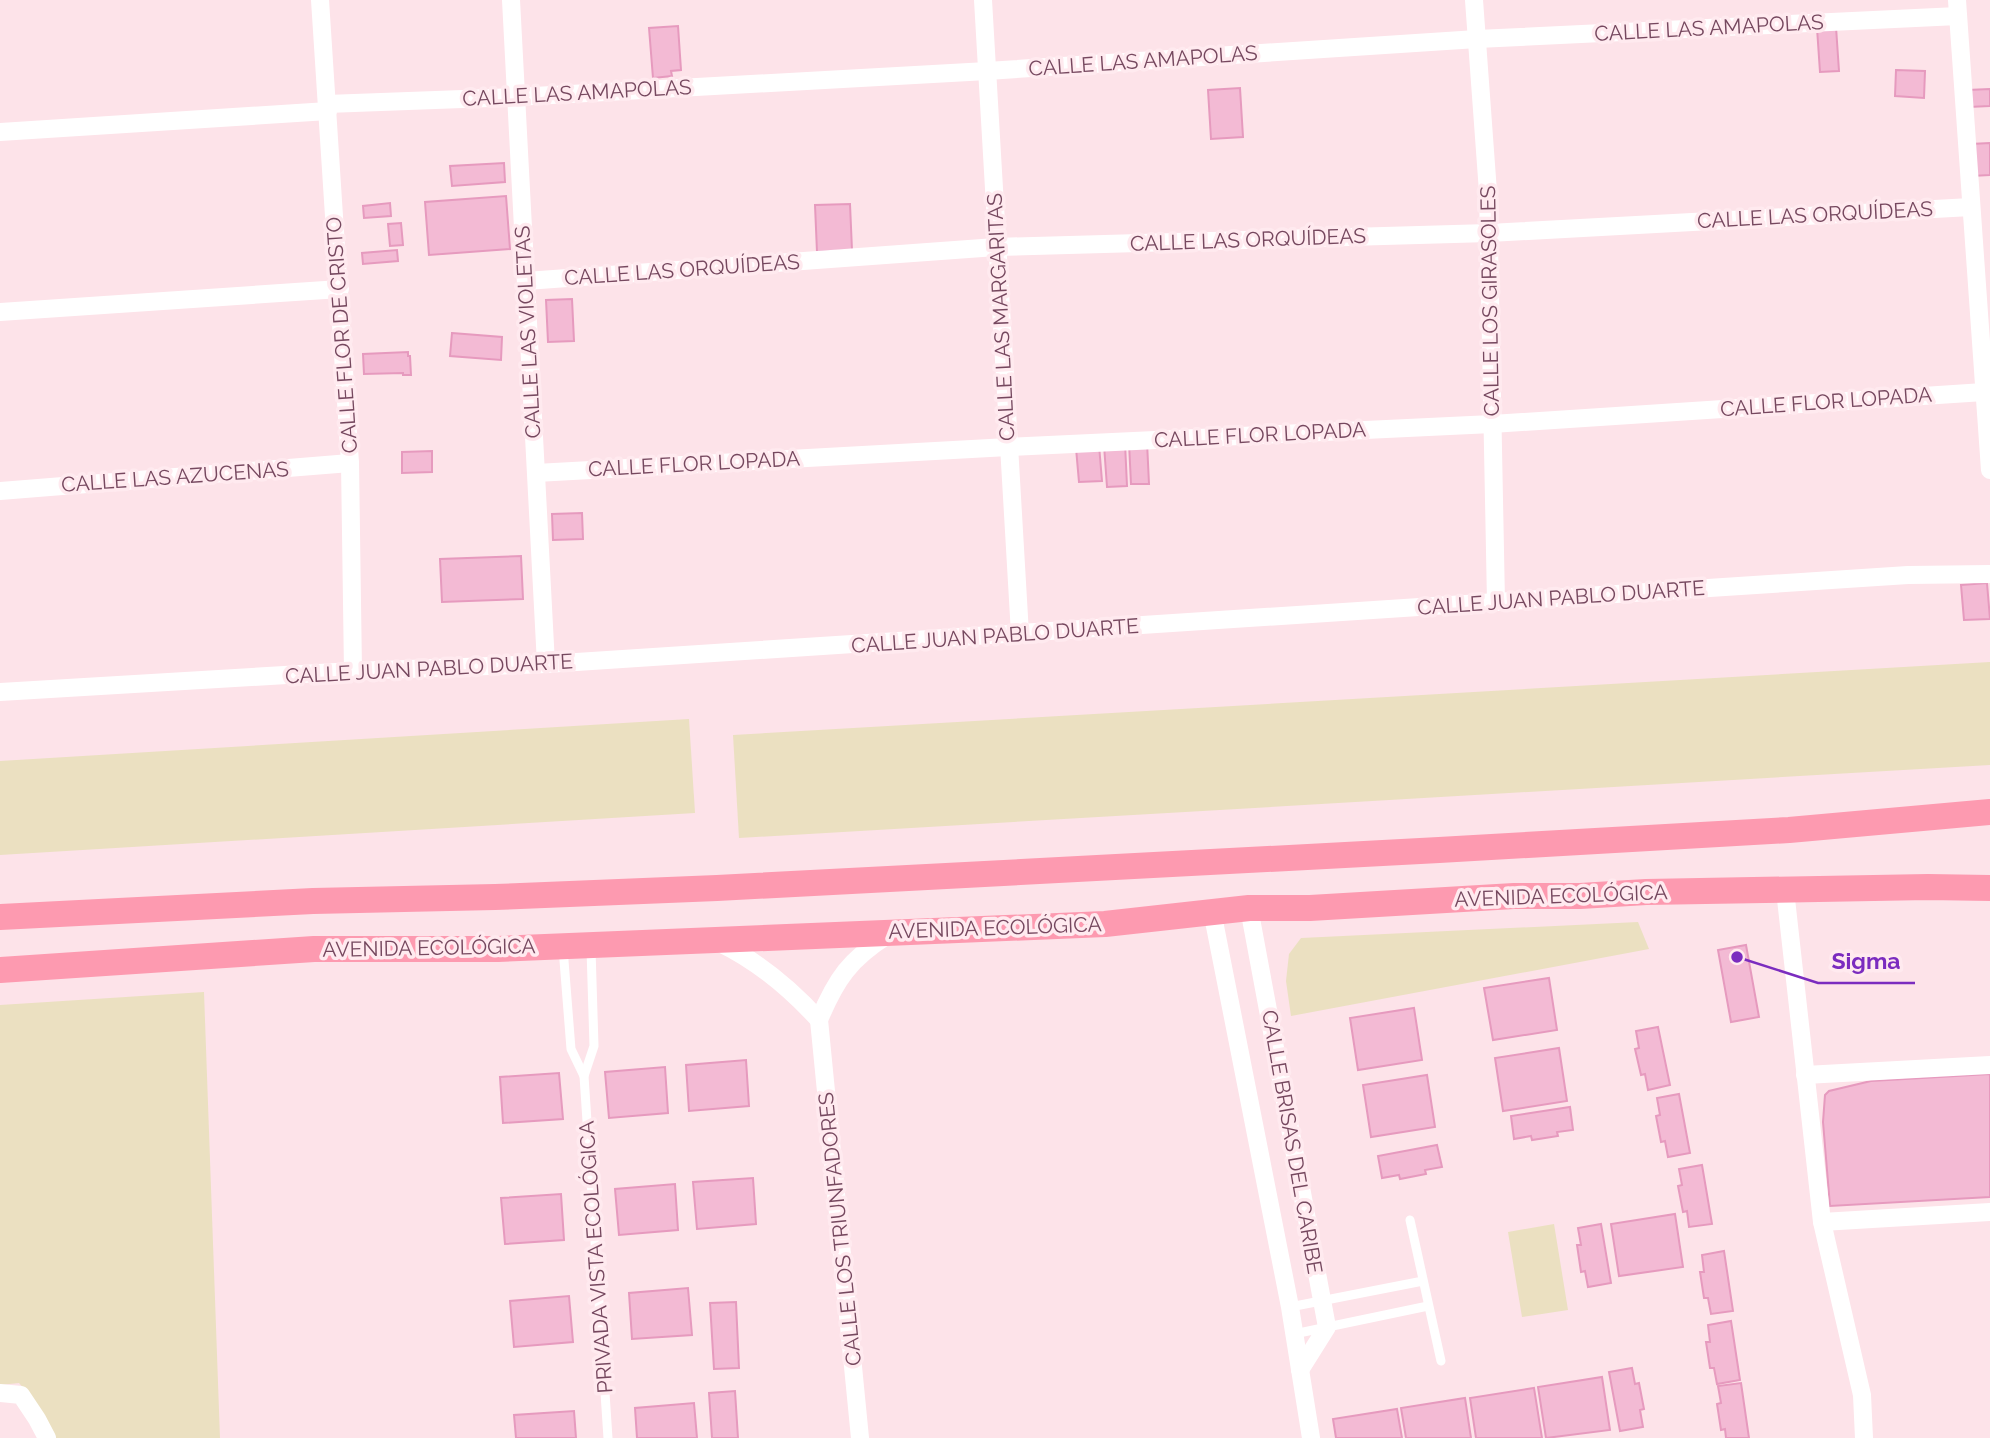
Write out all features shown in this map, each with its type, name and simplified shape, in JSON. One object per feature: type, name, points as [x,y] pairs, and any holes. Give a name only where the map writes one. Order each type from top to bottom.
[{"type":"main road","points":[[0,918],[313,901],[717,888],[1438,850],[1789,830],[1990,812]]},
{"type":"main road","name":"AVENIDA ECOLÓGICA","points":[[0,970],[314,949],[498,949],[1105,924],[1250,908],[1310,908],[1514,896],[1990,888]]},
{"type":"street","name":"CALLE FLOR DE CRISTO","points":[[320,0],[350,463],[353,671]]},
{"type":"street","name":"CALLE LAS VIOLETAS","points":[[511,0],[546,664]]},
{"type":"street","name":"CALLE LAS MARGARITAS","points":[[983,0],[1020,634]]},
{"type":"street","name":"CALLE LOS GIRASOLES","points":[[1474,0],[1488,192],[1496,602]]},
{"type":"street","name":"CALLE LAS AMAPOLAS","points":[[0,132],[328,108],[986,71],[1957,8]]},
{"type":"street","points":[[1957,8],[1990,470]]},
{"type":"street","name":"CALLE LAS ORQUÍDEAS","points":[[526,281],[996,247],[1489,233],[1971,207]]},
{"type":"street","points":[[0,312],[340,289]]},
{"type":"street","name":"CALLE FLOR LOPADA","points":[[536,473],[1492,424],[1984,392]]},
{"type":"street","name":"CALLE LAS AZUCENAS","points":[[0,491],[350,463]]},
{"type":"street","name":"CALLE JUAN PABLO DUARTE","points":[[0,692],[353,671],[546,664],[1908,575],[1990,574]]},
{"type":"street","points":[[1785,890],[1822,1222],[1862,1395],[1864,1438]]},
{"type":"street","name":"CALLE BRISAS DEL CARIBE","points":[[1250,908],[1327,1327]]},
{"type":"street","name":"CALLE BRISAS DEL CARIBE","points":[[1213,911],[1290,1307],[1311,1438]]},
{"type":"street","points":[[713,940],[743,954],[771,973],[796,994],[819,1020],[831,992],[847,968],[868,948],[894,931]]},
{"type":"street","name":"CALLE LOS TRIUNFADORES","points":[[819,1020],[860,1438]]},
{"type":"street","points":[[1805,1075],[1990,1065]]},
{"type":"street","points":[[1822,1222],[1990,1212]]},
{"type":"street","points":[[1300,1370],[1327,1327]]},
{"type":"street","points":[[4,1393],[21,1395],[47,1438]]},
{"type":"lane","name":"PRIVADA VISTA ECOLÓGICA","points":[[584,1076],[594,1046],[591,945]]},
{"type":"lane","name":"PRIVADA VISTA ECOLÓGICA","points":[[563,946],[571,1049],[584,1076],[608,1438]]},
{"type":"lane","points":[[1410,1220],[1441,1361]]},
{"type":"lane","points":[[1290,1307],[1423,1281]]},
{"type":"lane","points":[[1294,1334],[1428,1306]]},
{"type":"shaded area","points":[[1990,662],[1990,765],[739,838],[733,735]]},
{"type":"shaded area","points":[[689,719],[695,813],[0,855],[0,761]]},
{"type":"shaded area","points":[[1638,922],[1649,949],[1291,1016],[1286,981],[1289,954],[1301,938]]},
{"type":"shaded area","points":[[204,992],[220,1438],[54,1438],[35,1401],[19,1383],[0,1385],[0,1005]]},
{"type":"shaded area","points":[[1554,1224],[1568,1310],[1522,1317],[1508,1232]]},
{"type":"building","points":[[678,26],[681,70],[671,71],[672,76],[653,78],[649,28]]},
{"type":"building","points":[[1836,27],[1839,71],[1820,72],[1817,28]]},
{"type":"building","points":[[1896,70],[1925,71],[1924,98],[1895,96]]},
{"type":"building","points":[[1240,88],[1243,137],[1211,139],[1208,90]]},
{"type":"building","points":[[1990,89],[1990,106],[1969,107],[1968,90]]},
{"type":"building","points":[[1990,143],[1990,175],[1972,176],[1971,144]]},
{"type":"building","points":[[504,163],[505,182],[452,186],[450,166]]},
{"type":"building","points":[[506,196],[510,249],[429,255],[425,202]]},
{"type":"building","points":[[390,203],[391,216],[364,218],[363,206]]},
{"type":"building","points":[[850,204],[852,250],[817,252],[815,205]]},
{"type":"building","points":[[401,223],[403,245],[390,246],[388,224]]},
{"type":"building","points":[[397,250],[398,261],[363,264],[362,253]]},
{"type":"building","points":[[572,299],[574,341],[548,342],[546,300]]},
{"type":"building","points":[[452,333],[502,337],[501,360],[450,356]]},
{"type":"building","points":[[408,352],[411,375],[364,374],[363,354]]},
{"type":"building","points":[[1147,442],[1149,484],[1131,484],[1129,443]]},
{"type":"building","points":[[1125,443],[1127,486],[1107,487],[1104,445]]},
{"type":"building","points":[[1099,445],[1102,481],[1079,482],[1076,448]]},
{"type":"building","points":[[432,451],[432,472],[402,473],[402,452]]},
{"type":"building","points":[[582,513],[583,539],[553,540],[552,514]]},
{"type":"building","points":[[521,556],[523,599],[442,602],[440,559]]},
{"type":"building","points":[[1987,583],[1990,619],[1964,620],[1961,585]]},
{"type":"building","points":[[1746,945],[1759,1017],[1731,1022],[1718,950]]},
{"type":"building","points":[[1549,978],[1557,1030],[1493,1040],[1484,988]]},
{"type":"building","points":[[1414,1008],[1422,1060],[1358,1070],[1350,1018]]},
{"type":"building","points":[[1658,1027],[1670,1085],[1648,1090],[1645,1074],[1641,1075],[1635,1049],[1639,1048],[1636,1031]]},
{"type":"building","points":[[1559,1048],[1567,1101],[1503,1111],[1495,1058]]},
{"type":"building","points":[[746,1060],[749,1106],[689,1111],[686,1065]]},
{"type":"building","points":[[665,1067],[668,1113],[609,1118],[605,1072]]},
{"type":"building","points":[[559,1073],[563,1119],[503,1123],[500,1077]]},
{"type":"building","points":[[1990,1074],[1990,1197],[1830,1206],[1823,1122],[1825,1095],[1829,1091],[1871,1081]]},
{"type":"building","points":[[1427,1075],[1435,1127],[1371,1137],[1363,1085]]},
{"type":"building","points":[[1679,1094],[1690,1153],[1668,1157],[1665,1141],[1661,1142],[1656,1116],[1660,1115],[1657,1098]]},
{"type":"building","points":[[1570,1107],[1573,1130],[1557,1132],[1558,1136],[1532,1140],[1531,1136],[1514,1139],[1511,1116]]},
{"type":"building","points":[[1437,1145],[1442,1167],[1425,1170],[1426,1174],[1400,1179],[1399,1175],[1382,1178],[1378,1156]]},
{"type":"building","points":[[1702,1165],[1712,1224],[1689,1227],[1687,1211],[1683,1212],[1678,1186],[1682,1185],[1679,1169]]},
{"type":"building","points":[[753,1178],[756,1224],[697,1229],[693,1182]]},
{"type":"building","points":[[675,1184],[678,1230],[619,1235],[615,1189]]},
{"type":"building","points":[[561,1194],[564,1240],[505,1244],[501,1198]]},
{"type":"building","points":[[1675,1214],[1683,1267],[1619,1276],[1611,1224]]},
{"type":"building","points":[[1601,1224],[1611,1283],[1588,1287],[1585,1271],[1581,1272],[1577,1245],[1581,1245],[1578,1228]]},
{"type":"building","points":[[1724,1251],[1733,1311],[1711,1314],[1708,1298],[1704,1298],[1700,1272],[1704,1272],[1702,1255]]},
{"type":"building","points":[[688,1288],[692,1335],[632,1339],[629,1293]]},
{"type":"building","points":[[569,1296],[573,1342],[514,1347],[510,1301]]},
{"type":"building","points":[[736,1302],[739,1368],[714,1369],[710,1303]]},
{"type":"building","points":[[1731,1321],[1740,1380],[1717,1384],[1714,1368],[1710,1368],[1706,1342],[1710,1342],[1708,1325]]},
{"type":"building","points":[[1632,1368],[1635,1384],[1639,1383],[1644,1409],[1640,1410],[1643,1427],[1620,1431],[1609,1372]]},
{"type":"building","points":[[1602,1377],[1610,1430],[1546,1438],[1538,1387]]},
{"type":"building","points":[[1741,1383],[1749,1438],[1726,1438],[1725,1429],[1721,1430],[1717,1404],[1721,1403],[1718,1386]]},
{"type":"building","points":[[1534,1388],[1542,1438],[1476,1438],[1470,1398]]},
{"type":"building","points":[[735,1391],[738,1438],[712,1438],[709,1393]]},
{"type":"building","points":[[1465,1398],[1471,1438],[1406,1438],[1401,1408]]},
{"type":"building","points":[[694,1403],[697,1438],[637,1438],[635,1408]]},
{"type":"building","points":[[1397,1409],[1402,1438],[1336,1438],[1333,1419]]},
{"type":"building","points":[[574,1411],[576,1438],[516,1438],[514,1415]]},
{"type":"place","name":"Sigma","points":[[1737,957]]}]
